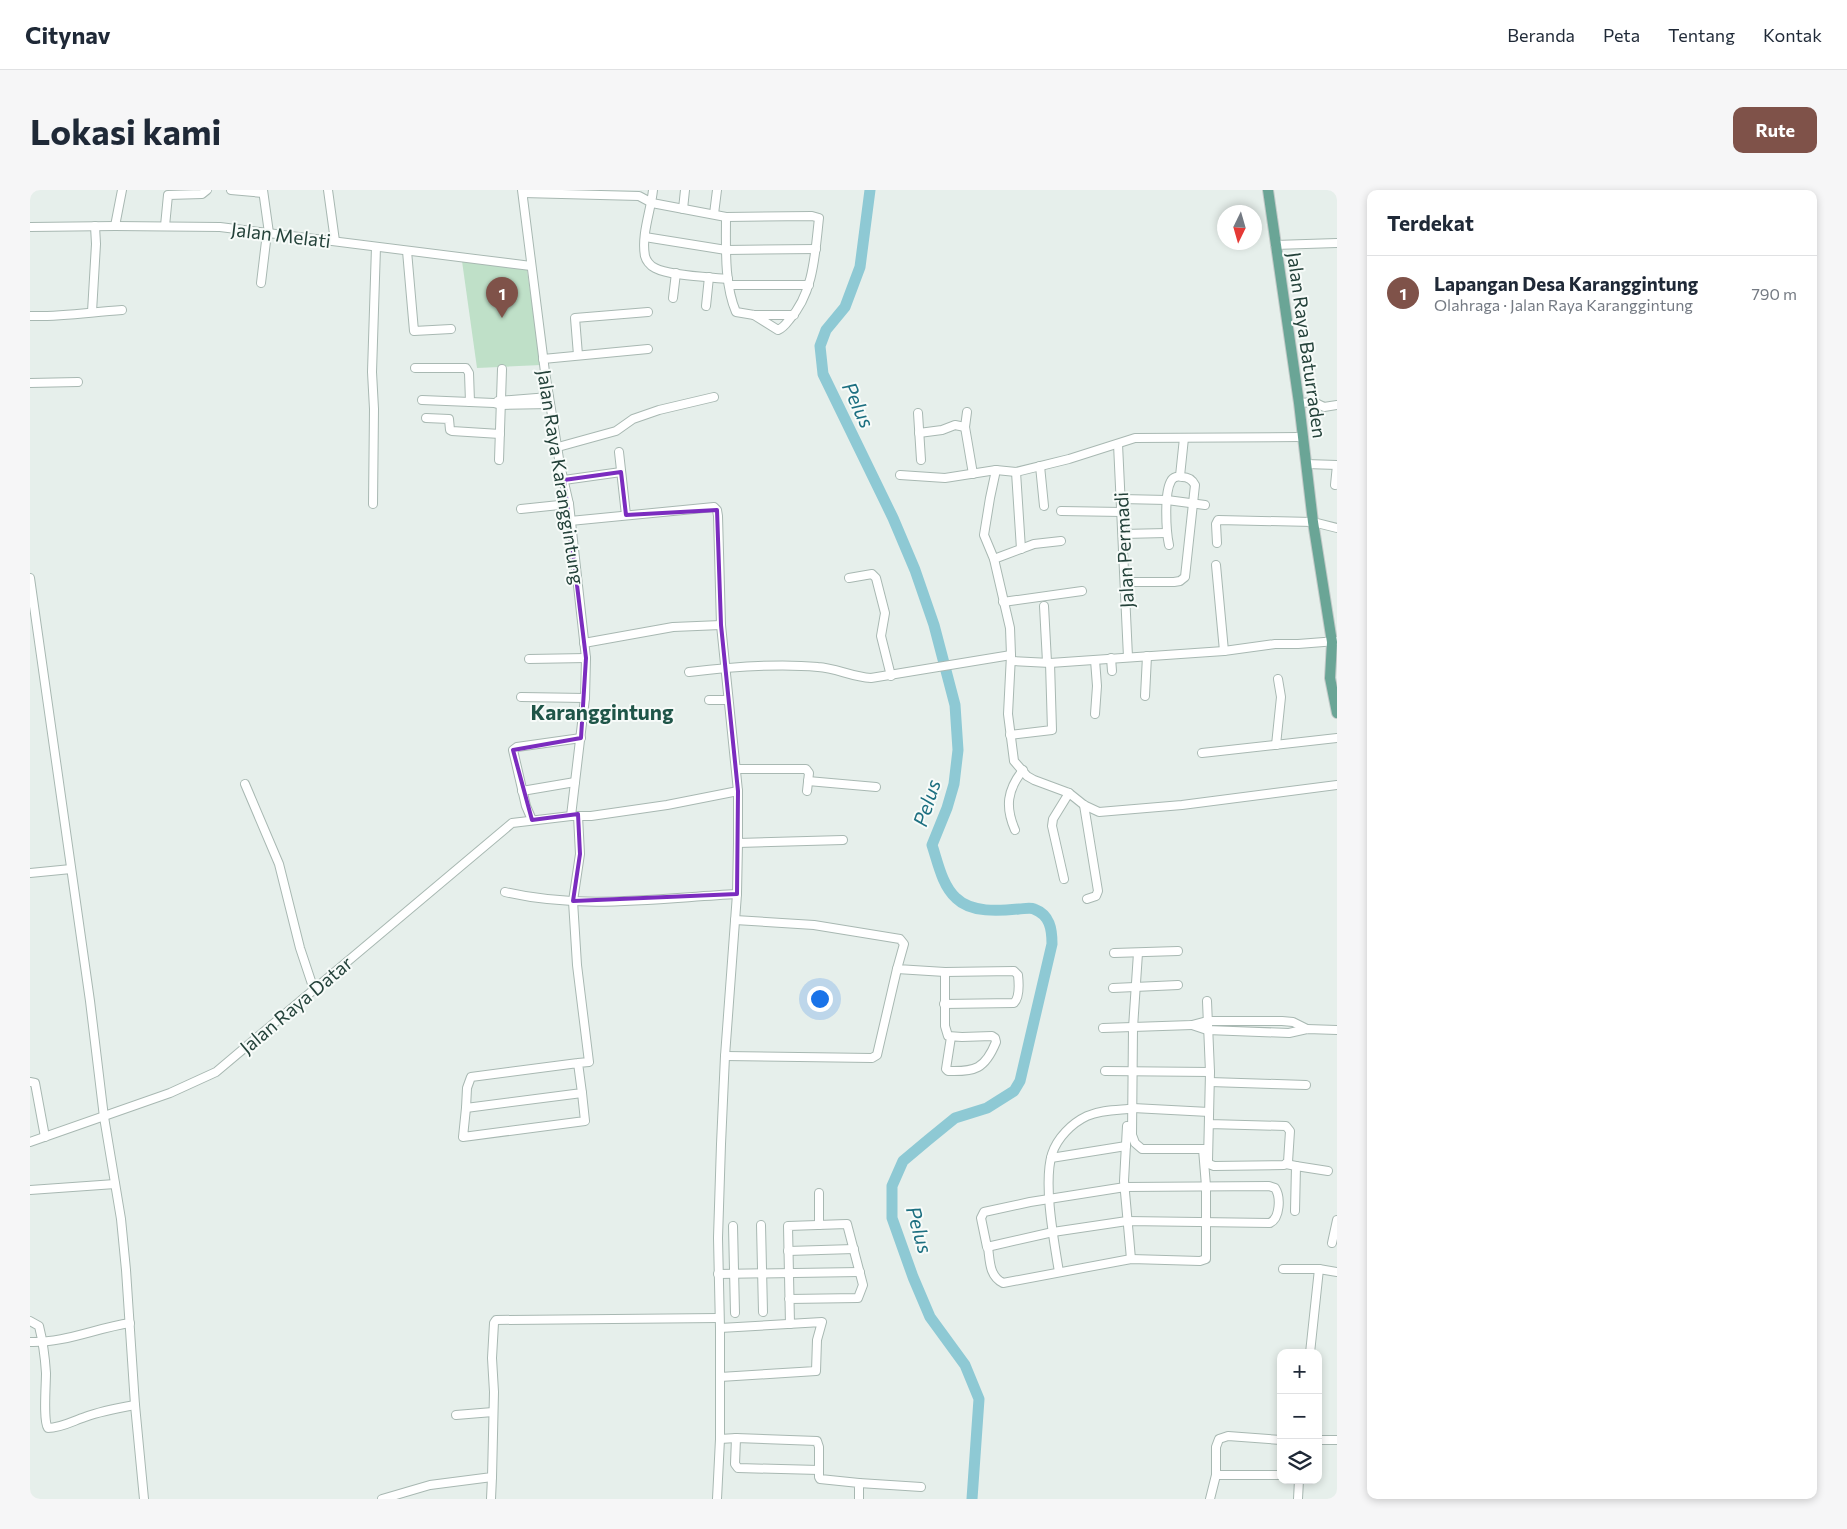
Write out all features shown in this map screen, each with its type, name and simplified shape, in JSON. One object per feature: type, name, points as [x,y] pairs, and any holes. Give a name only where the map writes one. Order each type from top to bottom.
[{"type":"main road","name":"Jalan Raya Baturraden","points":[[1268,190],[1299,403],[1313,522],[1334,642],[1334,678],[1337,713]]},
{"type":"street","points":[[115,226],[122,190]]},
{"type":"street","points":[[166,226],[168,195],[204,194],[207,190]]},
{"type":"street","points":[[231,190],[263,192],[268,233],[261,283]]},
{"type":"street","points":[[328,190],[334,241]]},
{"type":"street","points":[[653,190],[645,237],[645,257],[657,269],[729,282],[809,285]]},
{"type":"street","points":[[683,209],[685,190]]},
{"type":"street","points":[[714,214],[717,190]]},
{"type":"street","points":[[523,191],[618,192],[639,196],[652,203],[726,217],[819,218],[816,249],[809,285],[794,315],[778,330],[754,314]]},
{"type":"street","name":"Jalan Raya Karanggintung","points":[[523,191],[549,401],[569,504],[586,658],[585,698],[575,782],[574,816],[580,854],[573,901],[577,964],[589,1062],[578,1063]]},
{"type":"street","points":[[726,217],[726,250],[729,282],[736,312],[794,315]]},
{"type":"street","points":[[92,312],[96,226]]},
{"type":"street","name":"Jalan Melati","points":[[30,228],[96,226],[220,227],[532,266]]},
{"type":"street","points":[[645,237],[726,250],[816,249]]},
{"type":"street","points":[[1275,245],[1337,243]]},
{"type":"street","points":[[373,504],[374,409],[372,372],[376,247]]},
{"type":"street","points":[[407,250],[414,331],[451,329]]},
{"type":"street","points":[[673,298],[676,273]]},
{"type":"street","points":[[706,306],[709,277]]},
{"type":"street","points":[[30,316],[60,317],[122,310]]},
{"type":"street","points":[[578,355],[575,318],[648,312]]},
{"type":"street","points":[[543,358],[648,348]]},
{"type":"street","points":[[415,368],[466,368],[469,373],[470,402]]},
{"type":"street","points":[[499,460],[499,402],[502,369]]},
{"type":"street","points":[[30,382],[78,382]]},
{"type":"street","points":[[558,447],[616,431],[633,419],[659,410],[714,397]]},
{"type":"street","points":[[422,400],[470,402],[549,401]]},
{"type":"street","points":[[1299,403],[1314,402],[1324,406],[1337,406]]},
{"type":"street","points":[[967,412],[965,427],[973,474]]},
{"type":"street","points":[[918,414],[921,460]]},
{"type":"street","points":[[426,418],[449,419],[450,430],[452,431],[500,434]]},
{"type":"street","points":[[919,433],[942,430],[955,425],[965,427]]},
{"type":"street","points":[[900,475],[945,478],[996,470],[1016,472],[1069,460],[1135,438],[1302,437]]},
{"type":"street","points":[[1180,476],[1184,438]]},
{"type":"street","name":"Jalan Permadi","points":[[1118,444],[1128,657]]},
{"type":"street","points":[[619,452],[626,515]]},
{"type":"street","points":[[1306,464],[1337,465],[1335,485]]},
{"type":"street","points":[[1040,466],[1044,506]]},
{"type":"street","points":[[996,470],[984,535],[996,558],[1009,601],[1011,658],[1008,714],[1010,735],[1014,761],[1027,776],[1069,793],[1084,805],[1099,812],[1182,805],[1337,786]]},
{"type":"street","points":[[564,480],[621,472]]},
{"type":"street","points":[[1016,472],[1021,549]]},
{"type":"street","points":[[1125,582],[1174,582],[1183,579],[1186,567],[1194,485],[1193,481],[1180,476],[1175,477],[1171,482],[1167,500],[1166,533],[1169,545]]},
{"type":"street","points":[[1121,499],[1167,500],[1205,505]]},
{"type":"street","points":[[521,509],[569,504]]},
{"type":"street","points":[[570,521],[714,507],[717,510],[721,625],[738,791],[737,894],[725,1056],[721,1144],[718,1274],[720,1439],[717,1499]]},
{"type":"street","points":[[1061,511],[1122,512]]},
{"type":"street","points":[[1217,543],[1216,524],[1218,520],[1313,522],[1337,528]]},
{"type":"street","points":[[1123,534],[1166,533]]},
{"type":"street","points":[[996,558],[1034,544],[1061,541]]},
{"type":"street","points":[[1216,565],[1224,651]]},
{"type":"street","points":[[849,578],[872,574],[876,578],[885,613],[881,636],[891,676]]},
{"type":"street","points":[[30,578],[124,1251],[144,1499]]},
{"type":"street","points":[[1009,601],[1082,591]]},
{"type":"street","points":[[1010,735],[1052,730],[1044,606]]},
{"type":"street","points":[[584,643],[673,627],[721,625]]},
{"type":"street","points":[[690,672],[725,668],[802,666],[828,668],[860,677],[871,678],[960,663],[1011,658],[1049,662],[1095,660],[1224,651],[1275,644],[1334,642]]},
{"type":"street","points":[[1145,696],[1148,656]]},
{"type":"street","points":[[529,659],[586,658]]},
{"type":"street","points":[[1111,658],[1112,671]]},
{"type":"street","points":[[1095,660],[1097,686],[1095,714]]},
{"type":"street","points":[[1276,745],[1281,697],[1278,679]]},
{"type":"street","points":[[521,697],[585,698]]},
{"type":"street","points":[[709,700],[728,700]]},
{"type":"street","points":[[581,738],[514,749],[513,754],[522,791],[532,820],[667,805],[738,791]]},
{"type":"street","points":[[1202,753],[1337,738]]},
{"type":"street","points":[[736,768],[806,769],[809,773],[807,791]]},
{"type":"street","points":[[1015,830],[1008,808],[1009,795],[1023,770]]},
{"type":"street","points":[[808,781],[876,787]]},
{"type":"street","points":[[522,791],[575,782]]},
{"type":"street","points":[[245,784],[279,864],[300,948],[314,990]]},
{"type":"street","points":[[1064,880],[1052,826],[1053,820],[1069,793]]},
{"type":"street","points":[[1084,805],[1098,891],[1096,896],[1087,899]]},
{"type":"street","name":"Jalan Raya Datar","points":[[30,1142],[170,1093],[216,1072],[512,823],[532,820]]},
{"type":"street","points":[[738,843],[843,840]]},
{"type":"street","points":[[30,873],[71,869]]},
{"type":"street","points":[[505,892],[544,899],[573,901],[737,894]]},
{"type":"street","points":[[725,1056],[872,1058],[877,1055],[904,944],[900,940],[814,925],[735,920]]},
{"type":"street","points":[[1114,953],[1178,952]]},
{"type":"street","points":[[1131,1259],[1124,1187],[1138,953]]},
{"type":"street","points":[[897,969],[945,972],[1014,971],[1018,975],[1018,995],[1014,1003],[944,1004]]},
{"type":"street","points":[[945,972],[945,1026],[950,1037],[946,1069],[948,1071],[960,1072],[976,1069],[983,1063],[996,1042],[992,1036],[950,1037]]},
{"type":"street","points":[[1113,988],[1178,985]]},
{"type":"street","points":[[988,1246],[1053,1232],[1127,1221],[1206,1221],[1270,1223],[1276,1217],[1278,1192],[1275,1188],[1269,1186],[1206,1186],[1124,1187],[984,1212],[981,1218],[992,1274],[1003,1283],[1131,1259],[1200,1261],[1206,1259],[1206,1221],[1206,1186],[1206,1149],[1209,1124],[1210,1082],[1207,1001]]},
{"type":"street","points":[[1103,1028],[1192,1025],[1207,1021],[1293,1022],[1307,1029]]},
{"type":"street","points":[[1284,1022],[1284,1033]]},
{"type":"street","points":[[1192,1025],[1207,1030],[1284,1033],[1294,1033],[1307,1029],[1337,1030]]},
{"type":"street","points":[[578,1063],[582,1093],[586,1121],[463,1137],[467,1088],[471,1077],[578,1063]]},
{"type":"street","points":[[1105,1071],[1210,1072]]},
{"type":"street","points":[[30,1082],[35,1083],[45,1137]]},
{"type":"street","points":[[1210,1082],[1306,1085]]},
{"type":"street","points":[[466,1108],[582,1093]]},
{"type":"street","points":[[1130,1109],[1132,1135],[1138,1147],[1148,1150],[1206,1149]]},
{"type":"street","points":[[1059,1272],[1053,1232],[1049,1168],[1058,1141],[1076,1122],[1097,1112],[1130,1109],[1209,1112]]},
{"type":"street","points":[[1209,1124],[1286,1126],[1290,1131],[1286,1164]]},
{"type":"street","points":[[1051,1158],[1126,1146]]},
{"type":"street","points":[[1206,1149],[1210,1165],[1286,1164],[1328,1171]]},
{"type":"street","points":[[1296,1166],[1296,1211]]},
{"type":"street","points":[[30,1190],[115,1184]]},
{"type":"street","points":[[819,1193],[819,1224]]},
{"type":"street","points":[[1332,1243],[1337,1220]]},
{"type":"street","points":[[789,1299],[858,1298],[863,1285],[847,1224],[788,1226],[788,1274],[789,1299],[790,1324]]},
{"type":"street","points":[[761,1225],[763,1312]]},
{"type":"street","points":[[733,1226],[735,1312]]},
{"type":"street","points":[[788,1251],[854,1249]]},
{"type":"street","points":[[1283,1269],[1319,1269],[1337,1272]]},
{"type":"street","points":[[1310,1349],[1319,1269]]},
{"type":"street","points":[[718,1274],[860,1272]]},
{"type":"street","points":[[492,1499],[492,1358],[494,1323],[499,1319],[719,1318]]},
{"type":"street","points":[[30,1321],[39,1326],[44,1342],[47,1394],[45,1420],[48,1428],[62,1426],[86,1416],[111,1409],[135,1405]]},
{"type":"street","points":[[720,1328],[822,1322],[817,1340],[816,1372],[720,1377]]},
{"type":"street","points":[[30,1342],[44,1342],[79,1336],[95,1330],[130,1323]]},
{"type":"street","points":[[456,1415],[493,1412]]},
{"type":"street","points":[[1210,1499],[1216,1475],[1217,1441],[1222,1437],[1277,1440]]},
{"type":"street","points":[[736,1438],[735,1464],[738,1468],[819,1470]]},
{"type":"street","points":[[720,1439],[817,1441],[819,1447],[820,1479],[920,1487]]},
{"type":"street","points":[[1322,1440],[1337,1440]]},
{"type":"street","points":[[1216,1475],[1277,1474]]},
{"type":"street","points":[[382,1499],[430,1485],[492,1477]]},
{"type":"street","points":[[859,1483],[859,1499]]},
{"type":"street","points":[[1298,1499],[1299,1484]]},
{"type":"highlighted area","points":[[621,472],[626,515],[717,510],[721,625],[738,791],[737,894],[573,901],[580,854],[578,814],[532,820],[513,750],[581,738],[586,658],[564,480]]},
{"type":"green space","points":[[462,261],[527,270],[541,365],[477,368]]},
{"type":"waterway","name":"Pelus","points":[[870,190],[860,267],[845,307],[826,330],[820,346],[823,374],[893,518],[915,570],[934,625],[955,705],[958,750],[954,784],[947,808],[932,845],[947,887],[962,903],[977,909],[986,910],[1034,909],[1047,919],[1051,928],[1052,938],[1020,1081],[1014,1091],[987,1108],[955,1118],[903,1161],[892,1186],[892,1218],[913,1277],[930,1317],[965,1365],[979,1399],[972,1499]]},
{"type":"place","name":"Lapangan Desa Karanggintung","points":[[502,318]]},
{"type":"district","name":"Karanggintung","points":[[602,713]]}]
